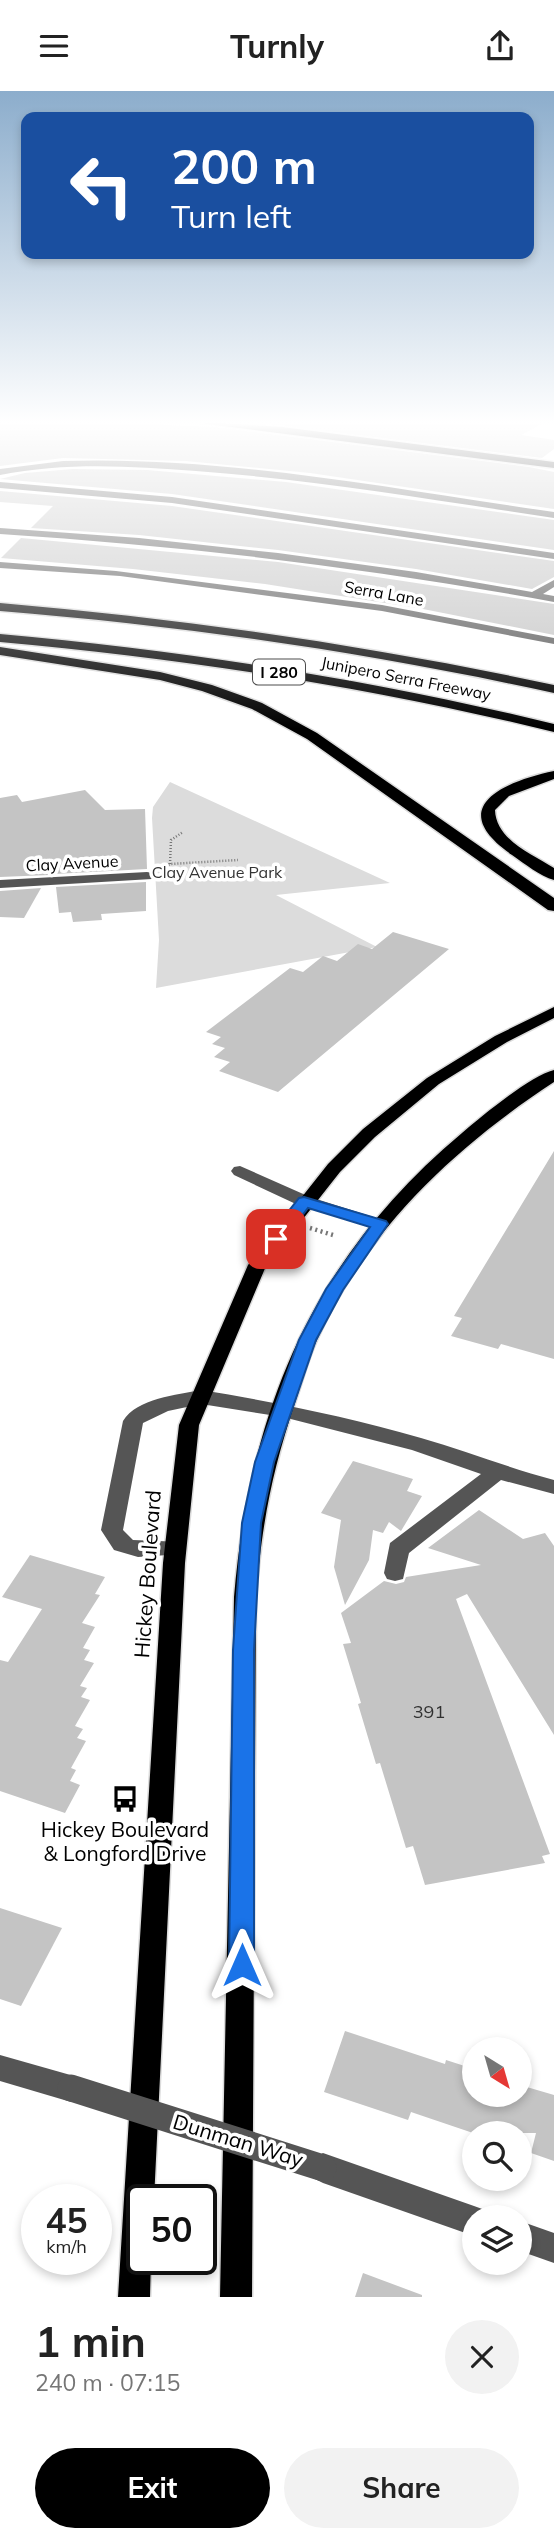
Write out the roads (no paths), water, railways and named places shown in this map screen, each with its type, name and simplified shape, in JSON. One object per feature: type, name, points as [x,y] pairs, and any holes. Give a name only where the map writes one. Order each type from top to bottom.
[{"type":"highway","name":"Junipero Serra Freeway","points":[[0,607],[242,633],[414,660],[554,689]]},
{"type":"highway","points":[[242,633],[401,649],[554,675]]},
{"type":"highway","name":"Junipero Serra Freeway","points":[[0,638],[119,649],[260,669],[402,694],[554,728]]},
{"type":"highway","points":[[0,651],[160,676],[207,688],[257,706],[312,736],[554,906]]},
{"type":"highway","points":[[554,775],[525,782],[500,794],[489,807],[488,815],[494,831],[502,839],[554,875]]},
{"type":"main road","name":"Hickey Boulevard","points":[[134,2297],[175,1548],[189,1425],[257,1265],[304,1201],[354,1146],[402,1104],[463,1061],[554,1011]]},
{"type":"main road","points":[[236,2297],[245,1597],[251,1523],[264,1462],[307,1340],[335,1289],[380,1224],[444,1157],[499,1111],[554,1075]]},
{"type":"street","points":[[326,523],[554,557]]},
{"type":"street","points":[[0,531],[166,542],[288,556],[554,599]]},
{"type":"street","name":"Serra Lane","points":[[0,565],[120,574],[382,608],[554,641]]},
{"type":"street","points":[[533,596],[554,583]]},
{"type":"street","name":"Clay Avenue","points":[[0,884],[147,876]]},
{"type":"street","points":[[240,1171],[304,1201],[380,1224]]},
{"type":"street","points":[[175,1548],[137,1549],[121,1545],[114,1538],[112,1530],[133,1421],[163,1405],[201,1397],[283,1410],[438,1451],[498,1472],[554,1487]]},
{"type":"street","points":[[395,1573],[398,1549],[498,1472]]},
{"type":"street","name":"Dunman Way","points":[[0,2068],[323,2168],[462,2217]]},
{"type":"street","points":[[532,2241],[554,2248]]},
{"type":"place","name":"Hickey Boulevard & Longford Drive","points":[[125,1799]]},
{"type":"park label","name":"Clay Avenue Park","points":[[217,872]]}]
